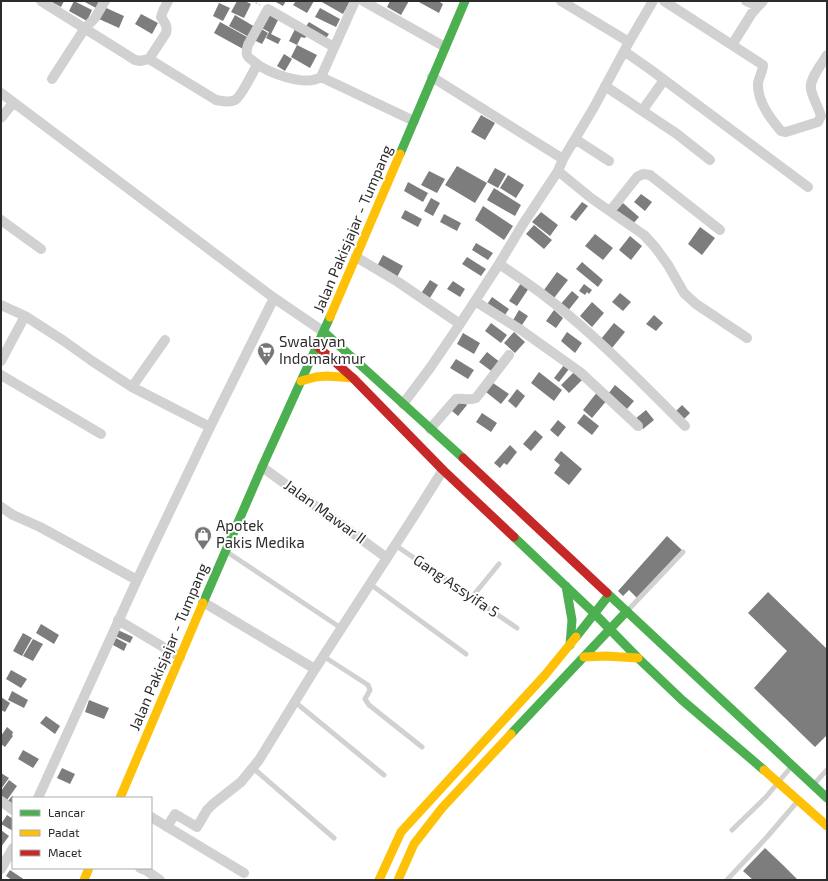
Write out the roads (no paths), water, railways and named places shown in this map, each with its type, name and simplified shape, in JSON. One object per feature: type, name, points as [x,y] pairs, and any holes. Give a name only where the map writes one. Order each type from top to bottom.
[{"type":"main road","name":"Jalan Pakisjajar - Tumpang","points":[[120,797],[225,551],[300,381],[324,332],[465,1]]},
{"type":"main road","points":[[324,332],[430,428],[827,798]]},
{"type":"main road","points":[[317,346],[353,378],[443,470],[566,586],[682,700],[827,826]]},
{"type":"main road","points":[[300,381],[327,376],[353,378]]},
{"type":"main road","points":[[566,586],[572,620],[570,645]]},
{"type":"main road","points":[[379,880],[400,832],[545,675],[609,595]]},
{"type":"main road","points":[[398,880],[414,844],[442,808],[627,612]]},
{"type":"main road","points":[[584,658],[606,656],[638,658]]},
{"type":"main road","points":[[84,880],[90,869]]},
{"type":"street","points":[[41,1],[135,60],[140,61],[149,59],[216,100],[227,102],[236,100],[241,94],[257,65]]},
{"type":"street","points":[[52,79],[85,28],[95,18],[105,1]]},
{"type":"street","points":[[149,59],[166,33],[167,24],[162,17],[168,1]]},
{"type":"street","points":[[321,77],[355,1],[334,48],[321,77],[318,79],[298,80],[273,73],[257,65],[248,57],[246,50],[268,10],[334,48]]},
{"type":"street","points":[[363,1],[445,47]]},
{"type":"street","points":[[561,1],[626,47],[664,80],[808,187]]},
{"type":"street","points":[[404,404],[460,324],[558,171],[574,139],[593,109],[626,47],[653,1]]},
{"type":"street","points":[[664,1],[763,65],[758,82],[760,94],[767,114],[780,131],[783,132],[818,122],[820,120],[821,116],[811,89],[812,82],[827,55]]},
{"type":"street","points":[[732,45],[752,13],[760,4],[746,1]]},
{"type":"street","points":[[321,77],[414,121]]},
{"type":"street","points":[[432,77],[563,159]]},
{"type":"street","points":[[642,111],[664,80]]},
{"type":"street","points":[[605,86],[677,134],[710,160]]},
{"type":"street","points":[[1,93],[274,298],[324,332]]},
{"type":"street","points":[[1,118],[13,103]]},
{"type":"street","points":[[574,139],[609,161]]},
{"type":"street","points":[[558,171],[644,236],[655,247],[668,265],[684,293],[696,304],[747,338]]},
{"type":"street","points":[[610,211],[637,177],[643,174],[650,175],[720,230]]},
{"type":"street","points":[[1,220],[41,249]]},
{"type":"street","points":[[356,257],[398,282],[460,324]]},
{"type":"street","points":[[499,264],[530,284],[565,312],[622,362],[685,426]]},
{"type":"street","points":[[38,797],[118,620],[210,427],[274,298]]},
{"type":"street","points":[[475,301],[521,330],[580,372],[638,426]]},
{"type":"street","points":[[1,305],[25,316],[132,387],[210,427]]},
{"type":"street","points":[[1,361],[25,316]]},
{"type":"street","points":[[132,387],[165,340]]},
{"type":"street","points":[[430,428],[456,399],[471,400],[476,398],[509,355]]},
{"type":"street","points":[[1,375],[101,434]]},
{"type":"street","name":"Jalan Mawar II","points":[[262,467],[387,558]]},
{"type":"street","points":[[167,827],[176,814],[196,827],[212,804],[241,782],[253,768],[443,470]]},
{"type":"street","points":[[1,507],[13,515],[40,527],[137,580]]},
{"type":"street","points":[[203,602],[315,669]]},
{"type":"street","points":[[118,620],[180,657]]},
{"type":"street","points":[[1,801],[12,809]]},
{"type":"street","points":[[152,818],[244,873]]},
{"type":"street","points":[[1,869],[12,850]]},
{"type":"street","points":[[142,869],[160,880]]},
{"type":"lane","name":"Gang Assyifa 5","points":[[395,545],[517,628]]},
{"type":"lane","points":[[225,551],[341,628]]},
{"type":"lane","points":[[627,612],[683,552]]},
{"type":"lane","points":[[472,597],[499,564]]},
{"type":"lane","points":[[370,584],[466,654]]},
{"type":"lane","points":[[323,656],[368,685],[370,690],[365,699],[369,705],[422,746]]},
{"type":"lane","points":[[295,702],[384,775]]},
{"type":"lane","points":[[732,830],[766,796],[792,765]]},
{"type":"lane","points":[[253,768],[334,838]]},
{"type":"lane","points":[[813,784],[827,770]]},
{"type":"lane","points":[[727,880],[767,837],[798,800]]},
{"type":"place","name":"Swalayan Indomakmur","points":[[266,366]]},
{"type":"place","name":"Apotek Pakis Medika","points":[[203,550]]}]
